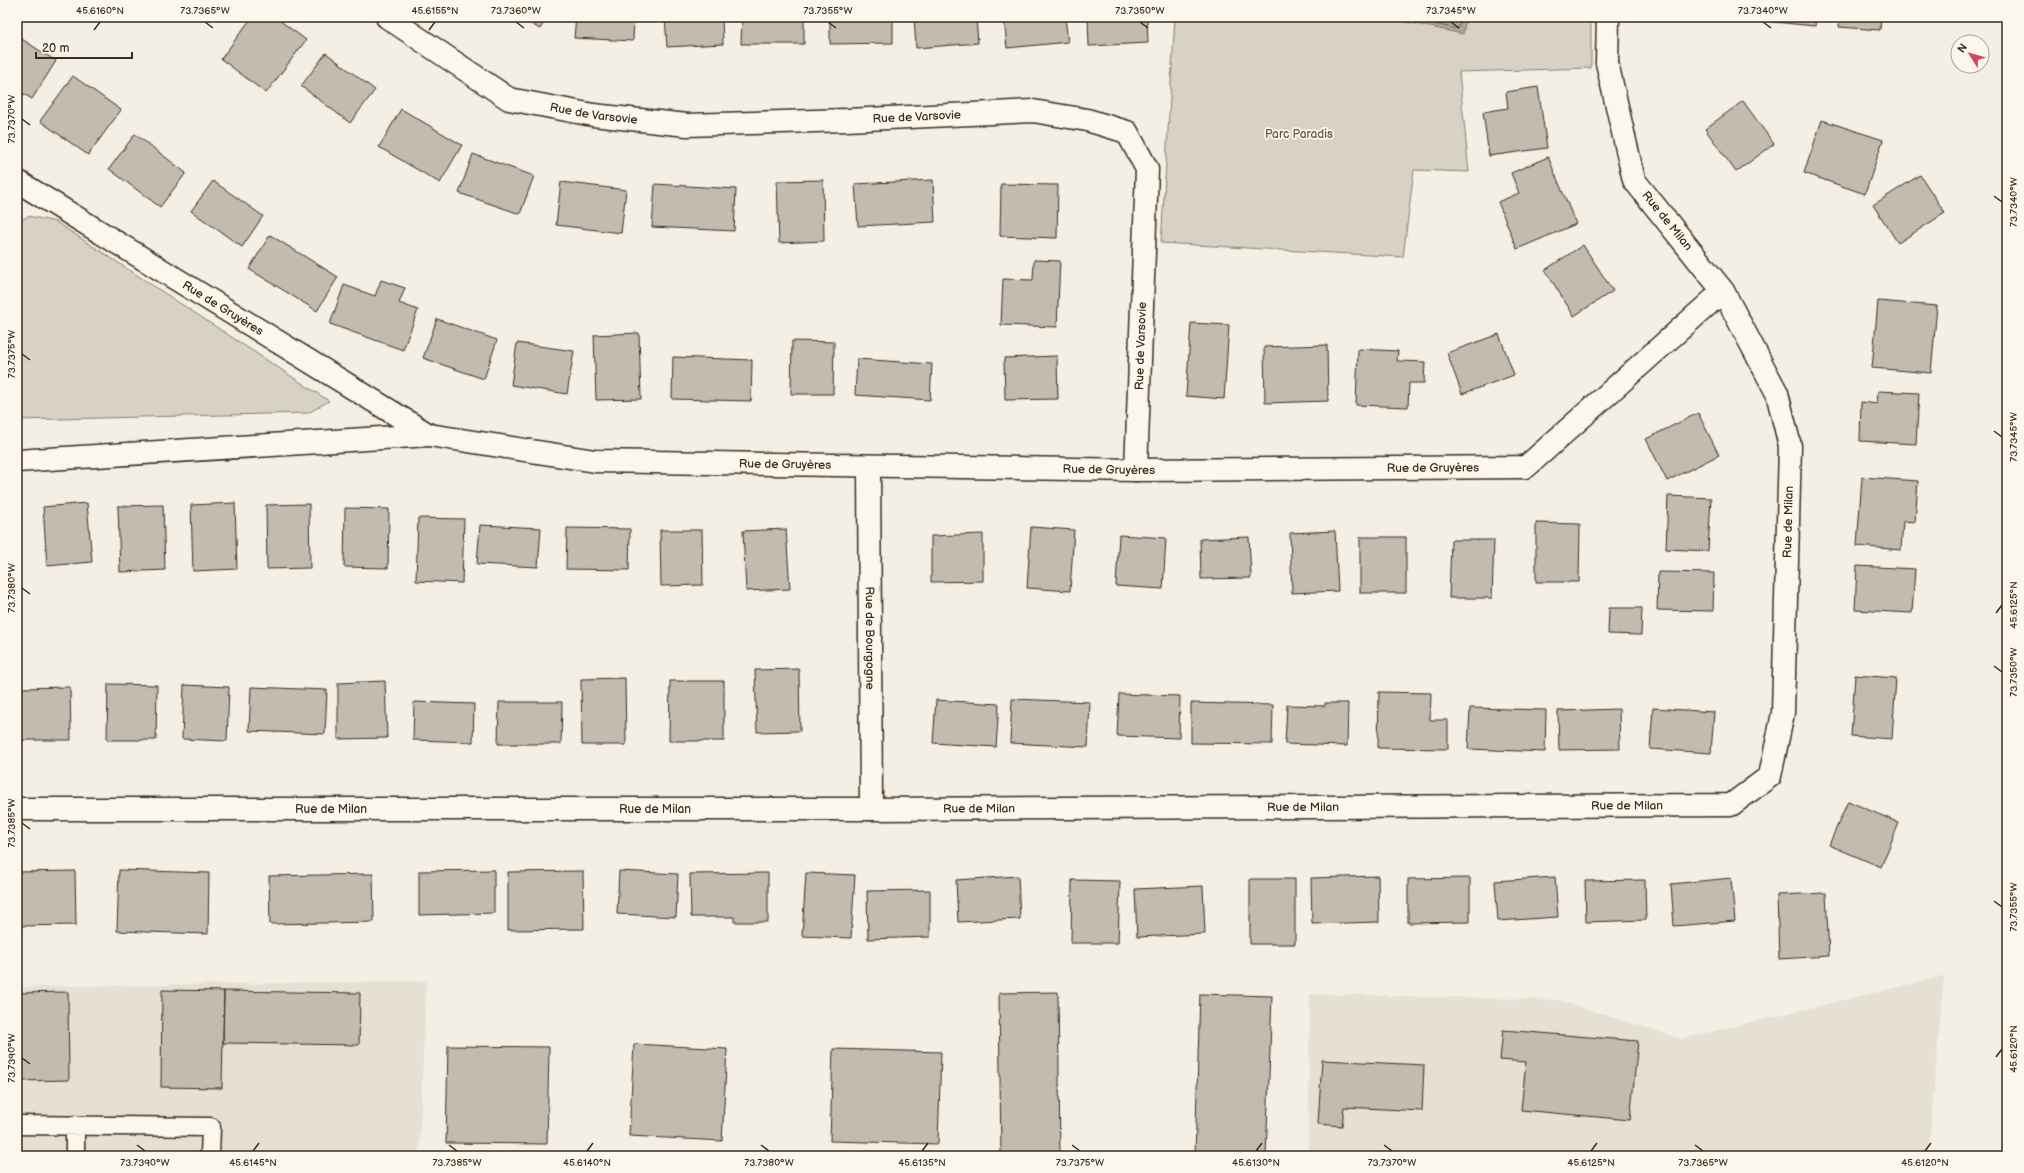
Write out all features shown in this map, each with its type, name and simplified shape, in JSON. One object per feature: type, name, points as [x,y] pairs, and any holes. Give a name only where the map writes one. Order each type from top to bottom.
[{"type":"street","name":"Rue de Varsovie","points":[[387,17],[509,99],[593,115],[687,125],[847,120],[1033,111],[1087,120],[1127,132],[1147,169],[1136,470]]},
{"type":"street","name":"Rue de Milan","points":[[17,809],[871,809],[1731,805],[1770,776],[1783,713],[1790,446],[1777,393],[1723,291],[1634,180],[1607,63],[1608,17]]},
{"type":"street","name":"Rue de Gruyères","points":[[17,181],[429,435]]},
{"type":"street","name":"Rue de Gruyères","points":[[17,461],[429,435],[595,461],[869,467],[1136,470],[1526,467],[1723,291]]},
{"type":"street","name":"Rue de Bourgogne","points":[[869,467],[871,809]]},
{"type":"lane","points":[[17,1125],[211,1127],[210,1156]]},
{"type":"lane","points":[[75,1125],[75,1156]]},
{"type":"shaded area","points":[[1944,976],[1928,1156],[1308,1156],[1310,994],[1558,1000],[1681,1039]]},
{"type":"shaded area","points":[[426,981],[419,1156],[17,1156],[17,987]]},
{"type":"green space","name":"Parc Paradis","points":[[1175,17],[1591,17],[1591,68],[1459,72],[1469,172],[1414,170],[1403,257],[1161,243]]},
{"type":"green space","points":[[28,216],[56,222],[329,401],[308,413],[17,420],[17,223]]},
{"type":"water","points":[[1397,17],[1466,17],[1463,34],[1397,20]]},
{"type":"building","points":[[252,17],[275,17],[306,40],[266,93],[221,59]]},
{"type":"building","points":[[519,17],[547,17],[540,29]]},
{"type":"building","points":[[576,17],[634,17],[633,41],[574,38]]},
{"type":"building","points":[[665,17],[722,17],[723,44],[667,47]]},
{"type":"building","points":[[742,17],[804,17],[804,44],[741,44]]},
{"type":"building","points":[[830,17],[893,17],[893,43],[830,44]]},
{"type":"building","points":[[914,17],[976,17],[978,43],[916,48]]},
{"type":"building","points":[[1004,17],[1065,17],[1068,42],[1007,48]]},
{"type":"building","points":[[1088,17],[1147,17],[1148,43],[1089,46]]},
{"type":"building","points":[[1763,17],[1816,17],[1815,26],[1763,21]]},
{"type":"building","points":[[1840,17],[1881,17],[1880,30],[1839,27]]},
{"type":"building","points":[[17,36],[56,61],[32,99],[17,90]]},
{"type":"building","points":[[326,53],[375,90],[350,123],[301,86]]},
{"type":"building","points":[[73,76],[121,110],[88,155],[40,121]]},
{"type":"building","points":[[1538,87],[1547,148],[1489,156],[1483,112],[1508,108],[1506,92]]},
{"type":"building","points":[[1743,101],[1774,144],[1736,172],[1705,129]]},
{"type":"building","points":[[401,109],[462,145],[440,183],[379,147]]},
{"type":"building","points":[[1822,120],[1883,140],[1865,194],[1804,173]]},
{"type":"building","points":[[135,134],[186,173],[160,207],[109,169]]},
{"type":"building","points":[[473,154],[534,176],[520,214],[459,193]]},
{"type":"building","points":[[1548,157],[1576,224],[1517,249],[1498,202],[1519,193],[1511,173]]},
{"type":"building","points":[[1920,175],[1945,213],[1898,243],[1873,205]]},
{"type":"building","points":[[823,180],[824,241],[779,243],[777,181]]},
{"type":"building","points":[[933,180],[935,222],[858,226],[855,184]]},
{"type":"building","points":[[213,181],[263,216],[242,247],[191,211]]},
{"type":"building","points":[[561,182],[626,190],[621,233],[556,225]]},
{"type":"building","points":[[655,184],[736,189],[734,231],[652,227]]},
{"type":"building","points":[[1001,184],[1058,185],[1057,238],[1000,236]]},
{"type":"building","points":[[270,235],[338,277],[317,311],[249,269]]},
{"type":"building","points":[[1583,245],[1613,291],[1574,316],[1545,270]]},
{"type":"building","points":[[1034,260],[1060,261],[1057,327],[1001,325],[1003,279],[1033,280]]},
{"type":"building","points":[[381,280],[405,288],[399,303],[418,310],[403,350],[330,324],[344,285],[375,296]]},
{"type":"building","points":[[1878,301],[1937,306],[1931,373],[1872,368]]},
{"type":"building","points":[[437,319],[497,340],[484,379],[423,358]]},
{"type":"building","points":[[1191,323],[1229,325],[1224,399],[1186,396]]},
{"type":"building","points":[[639,333],[641,399],[596,400],[594,335]]},
{"type":"building","points":[[1499,334],[1514,375],[1462,394],[1447,353]]},
{"type":"building","points":[[792,341],[834,342],[833,394],[791,394]]},
{"type":"building","points":[[517,343],[574,351],[567,394],[511,385]]},
{"type":"building","points":[[1327,345],[1328,401],[1265,403],[1264,347]]},
{"type":"building","points":[[1358,349],[1398,351],[1397,361],[1425,362],[1424,383],[1409,383],[1408,407],[1356,405]]},
{"type":"building","points":[[1057,356],[1058,399],[1005,400],[1004,358]]},
{"type":"building","points":[[673,357],[752,360],[751,401],[672,399]]},
{"type":"building","points":[[857,359],[932,364],[930,400],[855,395]]},
{"type":"building","points":[[1878,391],[1919,393],[1916,444],[1860,441],[1861,402],[1877,404]]},
{"type":"building","points":[[1698,413],[1719,455],[1667,481],[1646,439]]},
{"type":"building","points":[[1862,477],[1918,481],[1915,522],[1903,521],[1901,550],[1857,546]]},
{"type":"building","points":[[1668,496],[1711,498],[1708,551],[1666,549]]},
{"type":"building","points":[[87,503],[92,562],[47,566],[43,507]]},
{"type":"building","points":[[235,503],[237,569],[193,571],[191,505]]},
{"type":"building","points":[[309,504],[310,568],[267,569],[266,505]]},
{"type":"building","points":[[163,505],[165,570],[120,572],[118,506]]},
{"type":"building","points":[[345,508],[389,509],[388,568],[344,567]]},
{"type":"building","points":[[418,518],[464,519],[462,583],[416,581]]},
{"type":"building","points":[[1536,523],[1580,524],[1579,582],[1536,582]]},
{"type":"building","points":[[480,525],[541,528],[538,567],[477,564]]},
{"type":"building","points":[[1031,527],[1074,530],[1070,591],[1027,588]]},
{"type":"building","points":[[567,528],[630,529],[629,570],[566,569]]},
{"type":"building","points":[[786,529],[790,589],[746,591],[743,531]]},
{"type":"building","points":[[660,530],[702,530],[703,585],[661,586]]},
{"type":"building","points":[[1335,531],[1338,591],[1292,593],[1290,533]]},
{"type":"building","points":[[983,534],[983,581],[931,582],[931,536]]},
{"type":"building","points":[[1119,535],[1166,538],[1163,589],[1116,586]]},
{"type":"building","points":[[1249,537],[1251,578],[1201,579],[1200,539]]},
{"type":"building","points":[[1360,537],[1406,537],[1406,593],[1360,593]]},
{"type":"building","points":[[1451,540],[1494,540],[1492,598],[1449,598]]},
{"type":"building","points":[[1857,566],[1915,569],[1912,613],[1855,610]]},
{"type":"building","points":[[1658,572],[1714,573],[1713,611],[1657,610]]},
{"type":"building","points":[[1609,608],[1642,608],[1641,635],[1608,634]]},
{"type":"building","points":[[799,669],[800,731],[757,732],[755,670]]},
{"type":"building","points":[[1855,675],[1896,678],[1892,739],[1851,736]]},
{"type":"building","points":[[625,678],[626,745],[582,745],[581,679]]},
{"type":"building","points":[[385,681],[387,738],[338,739],[338,683]]},
{"type":"building","points":[[670,681],[724,681],[724,741],[669,741]]},
{"type":"building","points":[[108,684],[157,685],[156,740],[107,740]]},
{"type":"building","points":[[184,685],[229,687],[227,741],[182,739]]},
{"type":"building","points":[[70,687],[71,740],[17,740],[17,688]]},
{"type":"building","points":[[251,687],[327,690],[325,734],[249,731]]},
{"type":"building","points":[[1379,692],[1431,693],[1430,720],[1448,720],[1448,749],[1378,748]]},
{"type":"building","points":[[1119,694],[1180,696],[1179,738],[1117,736]]},
{"type":"building","points":[[1012,699],[1090,702],[1088,747],[1010,743]]},
{"type":"building","points":[[936,700],[999,704],[996,747],[933,743]]},
{"type":"building","points":[[414,702],[474,704],[473,742],[413,740]]},
{"type":"building","points":[[499,702],[562,702],[561,744],[498,744]]},
{"type":"building","points":[[1191,703],[1273,705],[1272,744],[1191,743]]},
{"type":"building","points":[[1325,703],[1348,703],[1347,746],[1285,744],[1287,705],[1325,706]]},
{"type":"building","points":[[1470,708],[1546,710],[1545,752],[1468,749]]},
{"type":"building","points":[[1653,708],[1714,712],[1711,753],[1650,749]]},
{"type":"building","points":[[1619,709],[1620,749],[1559,750],[1558,711]]},
{"type":"building","points":[[1848,801],[1899,823],[1881,867],[1829,845]]},
{"type":"building","points":[[119,870],[209,873],[208,934],[117,931]]},
{"type":"building","points":[[494,870],[494,913],[419,915],[419,871]]},
{"type":"building","points":[[75,871],[76,925],[17,926],[17,872]]},
{"type":"building","points":[[583,871],[584,929],[508,930],[508,872]]},
{"type":"building","points":[[619,871],[678,874],[676,917],[617,914]]},
{"type":"building","points":[[768,873],[768,922],[734,922],[734,917],[691,917],[690,874]]},
{"type":"building","points":[[806,873],[855,875],[851,938],[802,936]]},
{"type":"building","points":[[373,874],[374,922],[270,924],[269,876]]},
{"type":"building","points":[[1018,876],[1020,919],[958,922],[956,880]]},
{"type":"building","points":[[1378,876],[1379,922],[1312,924],[1311,878]]},
{"type":"building","points":[[1555,877],[1558,917],[1498,921],[1495,881]]},
{"type":"building","points":[[1470,878],[1470,922],[1408,923],[1408,879]]},
{"type":"building","points":[[1731,878],[1735,921],[1674,926],[1671,884]]},
{"type":"building","points":[[1250,879],[1295,879],[1295,944],[1250,944]]},
{"type":"building","points":[[1072,880],[1120,881],[1118,943],[1071,943]]},
{"type":"building","points":[[1645,880],[1646,920],[1586,922],[1585,881]]},
{"type":"building","points":[[1203,886],[1205,934],[1137,937],[1135,889]]},
{"type":"building","points":[[930,890],[930,937],[868,939],[867,891]]},
{"type":"building","points":[[1826,893],[1829,956],[1779,959],[1777,895]]},
{"type":"building","points":[[162,990],[224,991],[222,1088],[161,1087]]},
{"type":"building","points":[[224,991],[360,993],[359,1045],[223,1043]]},
{"type":"building","points":[[68,992],[69,1080],[17,1081],[17,993]]},
{"type":"building","points":[[1058,992],[1060,1156],[1001,1156],[999,993]]},
{"type":"building","points":[[1200,994],[1272,996],[1266,1156],[1195,1156]]},
{"type":"building","points":[[1503,1030],[1638,1041],[1630,1120],[1521,1110],[1526,1062],[1500,1060]]},
{"type":"building","points":[[634,1044],[727,1049],[722,1141],[629,1136]]},
{"type":"building","points":[[448,1046],[549,1047],[547,1144],[446,1143]]},
{"type":"building","points":[[833,1049],[941,1052],[938,1144],[830,1141]]},
{"type":"building","points":[[1322,1060],[1424,1065],[1422,1111],[1344,1107],[1342,1126],[1318,1124]]}]
